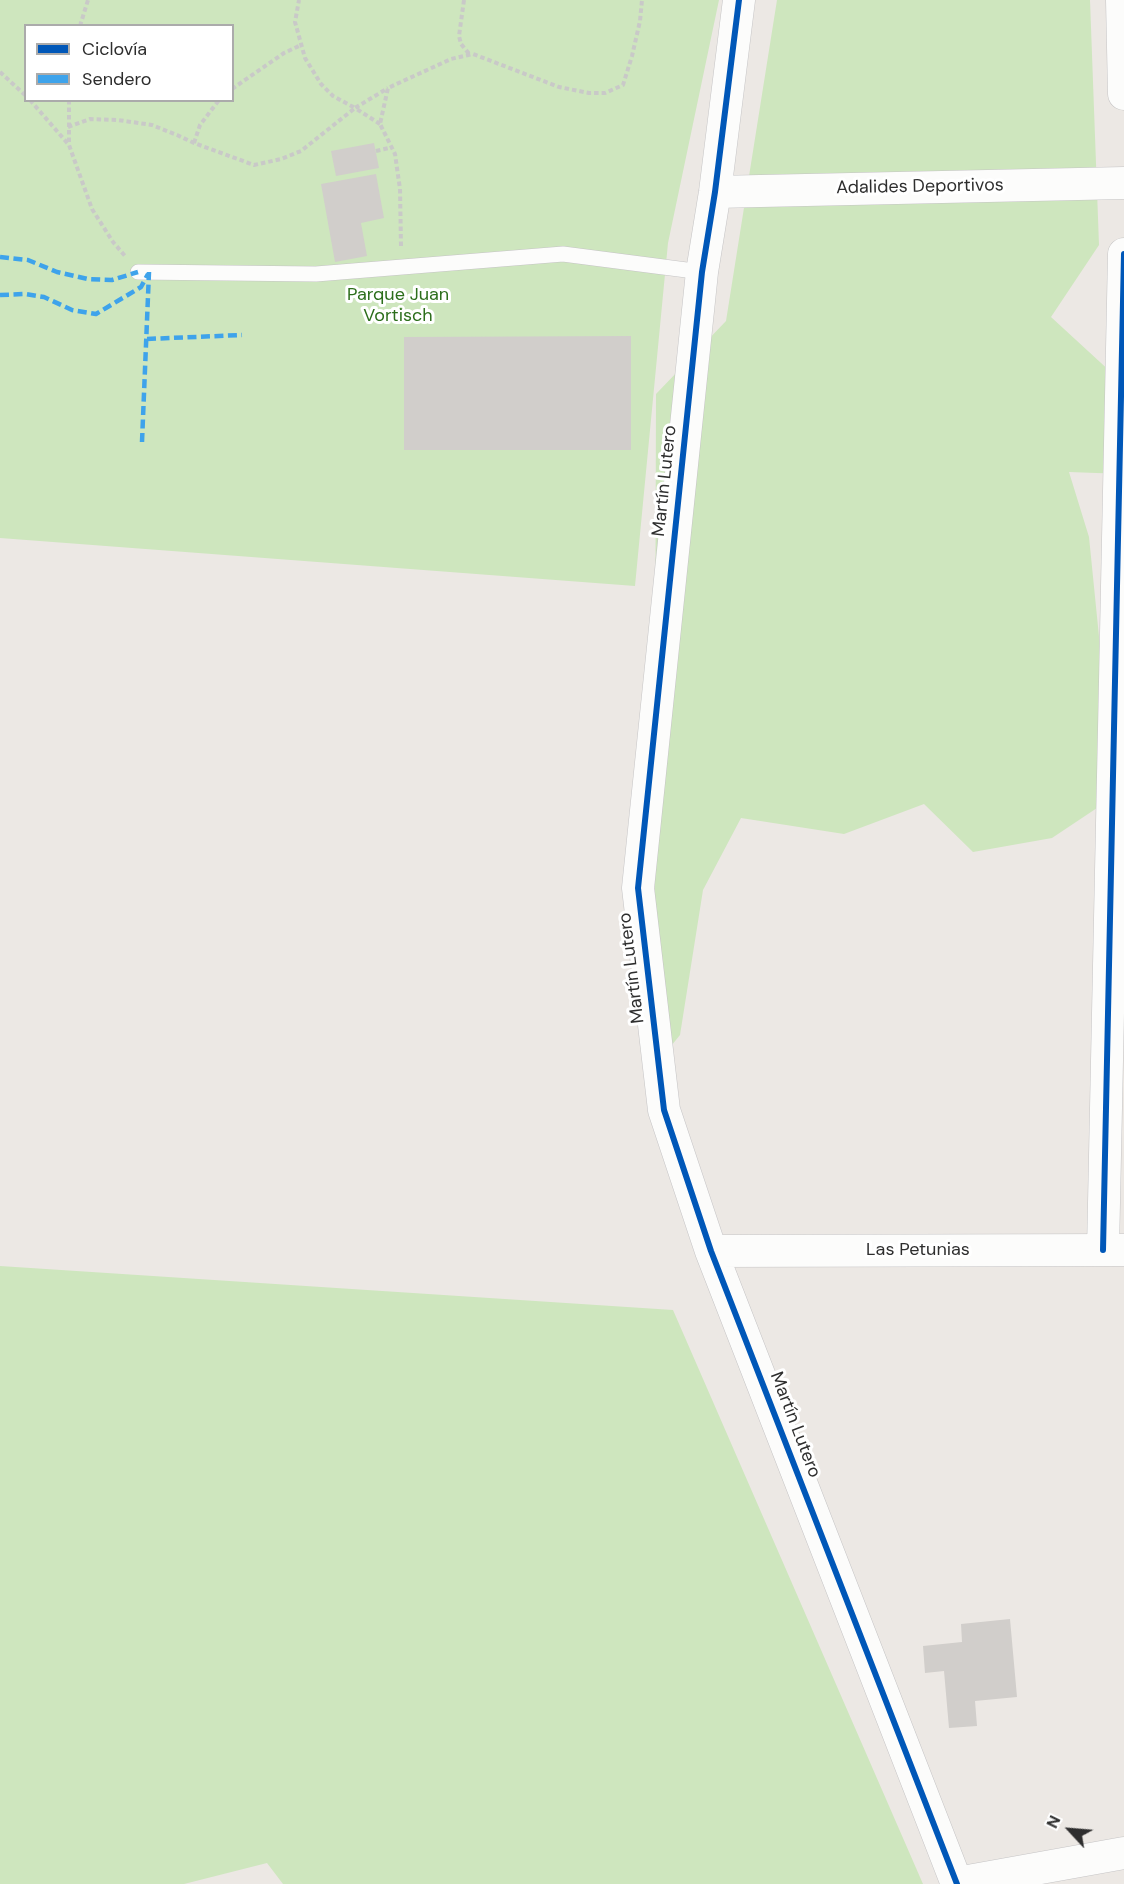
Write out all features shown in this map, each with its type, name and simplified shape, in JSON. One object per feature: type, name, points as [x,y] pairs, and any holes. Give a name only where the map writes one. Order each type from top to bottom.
[{"type":"street","name":"Martín Lutero","points":[[739,0],[716,192],[702,272],[638,888],[664,1110],[711,1251],[957,1884]]},
{"type":"street","points":[[1122,0],[1124,94]]},
{"type":"street","name":"Adalides Deportivos","points":[[716,192],[1124,183]]},
{"type":"street","points":[[1113,1250],[1124,254]]},
{"type":"street","name":"Las Petunias","points":[[711,1251],[1113,1250]]},
{"type":"street","points":[[957,1884],[1124,1853]]},
{"type":"lane","points":[[138,272],[316,274],[563,254],[702,272]]},
{"type":"path","points":[[81,24],[88,0]]},
{"type":"path","points":[[299,0],[295,22],[304,58],[321,84],[333,96],[380,124],[393,147],[400,189],[402,267]]},
{"type":"path","points":[[464,0],[459,36],[461,44],[470,55]]},
{"type":"path","points":[[68,127],[90,119],[118,120],[152,126],[194,144],[254,165],[302,151],[355,108],[388,88],[451,59],[473,54],[559,87],[589,93],[605,93],[623,85],[636,39],[642,0]]},
{"type":"path","points":[[234,88],[284,53],[301,45]]},
{"type":"path","points":[[0,72],[24,94]]},
{"type":"path","points":[[380,124],[388,88]]},
{"type":"path","points":[[32,102],[69,145]]},
{"type":"path","points":[[69,102],[69,145],[92,209],[113,242],[138,272]]},
{"type":"path","points":[[194,144],[200,125],[217,102]]},
{"type":"path","points":[[376,151],[393,147]]},
{"type":"green space","name":"Parque Juan Vortisch","points":[[0,0],[719,0],[668,243],[635,586],[0,538]]},
{"type":"green space","points":[[777,0],[1090,0],[1099,245],[1051,317],[1113,374],[1124,474],[1069,472],[1089,537],[1115,796],[1052,838],[973,852],[924,804],[844,834],[741,818],[703,890],[680,1035],[654,1067],[656,394],[726,321]]},
{"type":"green space","points":[[0,1266],[673,1310],[923,1884],[283,1884],[267,1863],[184,1884],[0,1884]]},
{"type":"building","points":[[374,143],[379,168],[336,176],[331,151]]},
{"type":"building","points":[[376,174],[384,218],[361,223],[367,256],[335,262],[321,184]]},
{"type":"building","points":[[631,336],[631,450],[404,450],[404,337]]},
{"type":"building","points":[[1010,1619],[1017,1697],[975,1701],[977,1726],[949,1728],[944,1671],[925,1673],[923,1646],[962,1642],[961,1624]]},
{"type":"marked path","points":[[0,257],[28,260],[57,272],[88,279],[112,280],[138,272]]},
{"type":"marked path","points":[[142,442],[149,272]]},
{"type":"marked path","points":[[0,295],[25,294],[44,297],[72,310],[96,314],[141,287],[148,274]]},
{"type":"marked path","points":[[147,339],[242,335]]},
{"type":"cycle path","points":[[739,0],[715,192],[702,272],[638,888],[664,1110],[711,1251],[957,1884]]},
{"type":"cycle path","points":[[1103,1250],[1124,254]]}]
